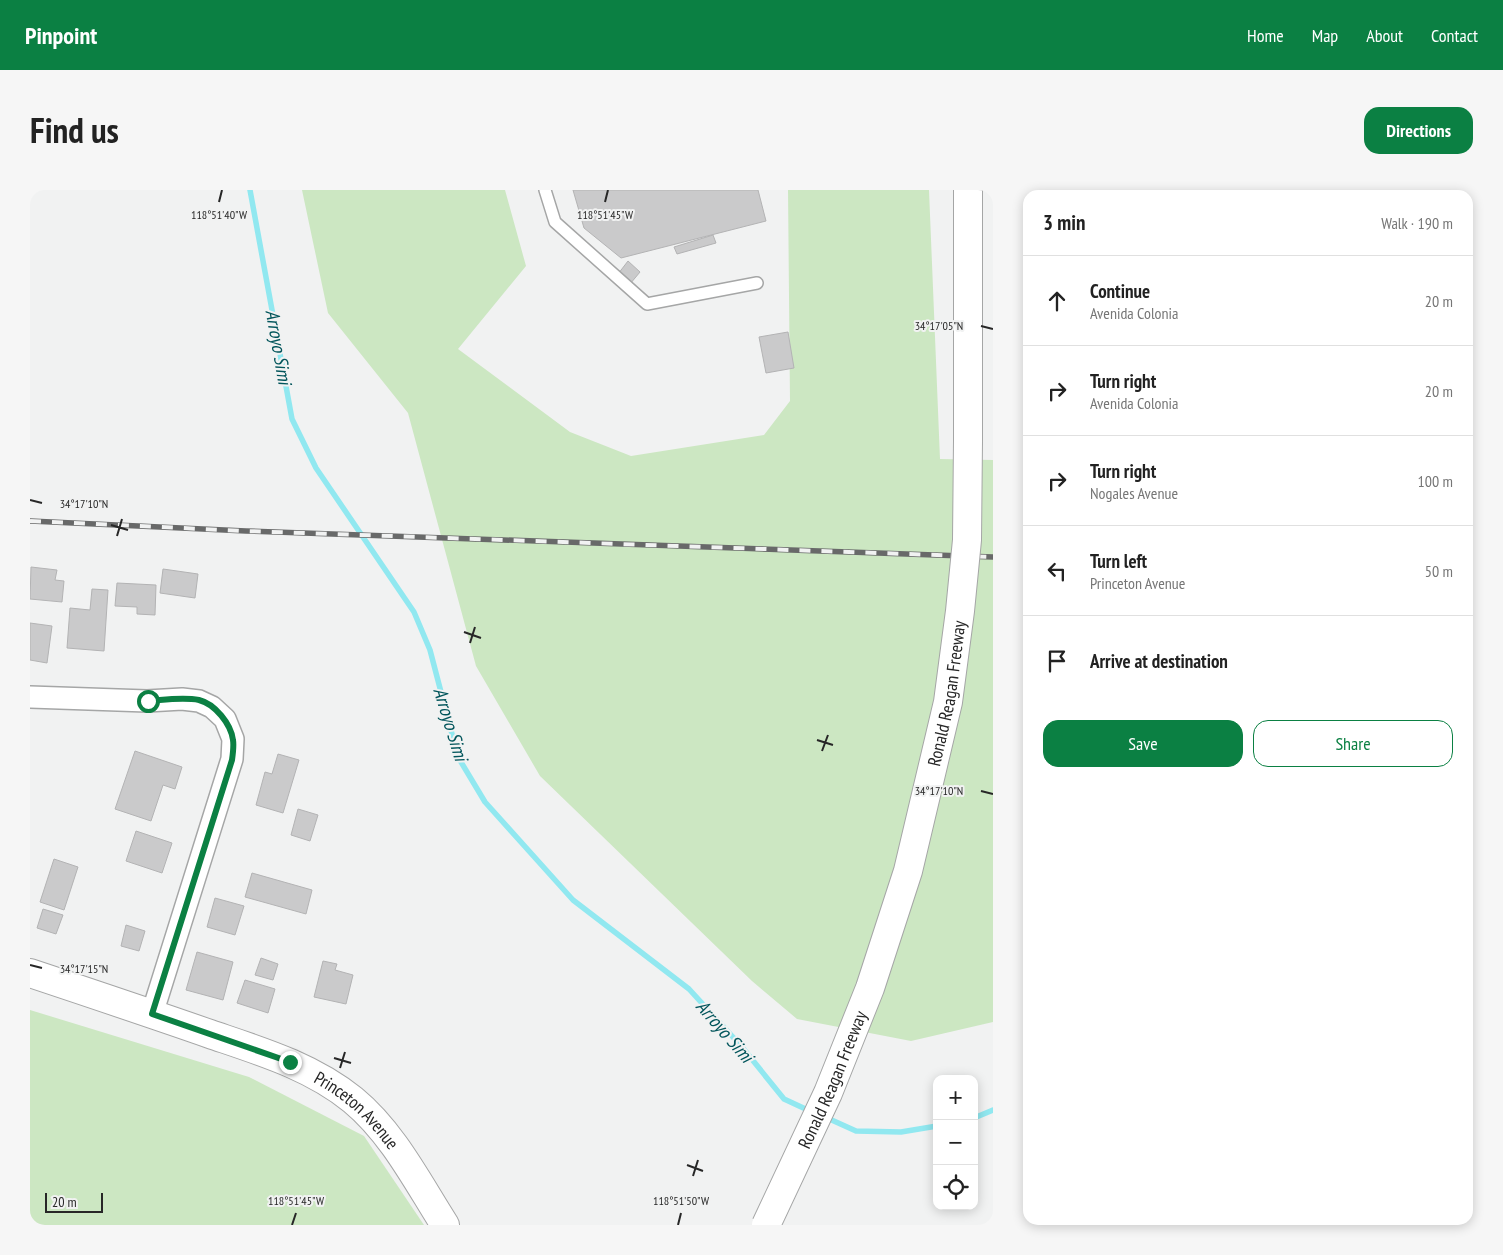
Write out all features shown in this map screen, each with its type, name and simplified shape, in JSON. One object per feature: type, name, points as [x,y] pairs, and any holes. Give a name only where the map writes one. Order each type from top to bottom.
[{"type":"main road","name":"Ronald Reagan Freeway","points":[[766,1225],[828,1093],[866,997],[908,871],[948,702],[967,540],[968,190]]},
{"type":"main road","name":"Princeton Avenue","points":[[30,973],[290,1062],[323,1079],[354,1101],[384,1132],[445,1225]]},
{"type":"street","points":[[30,697],[148,701],[199,700],[212,707],[225,719],[233,739],[232,760],[152,1014]]},
{"type":"lane","points":[[545,190],[555,222],[647,304],[757,283]]},
{"type":"green space","points":[[302,190],[505,190],[526,266],[458,349],[570,432],[631,456],[764,435],[790,401],[788,190],[929,190],[940,459],[993,460],[993,1022],[911,1041],[797,1019],[752,981],[540,776],[476,666],[408,413],[328,313]]},
{"type":"green space","points":[[30,1010],[249,1077],[364,1136],[424,1225],[30,1225]]},
{"type":"building","points":[[573,190],[758,190],[766,221],[621,258],[584,228]]},
{"type":"building","points":[[713,235],[716,243],[677,254],[674,247]]},
{"type":"building","points":[[628,261],[640,272],[630,284],[618,274]]},
{"type":"building","points":[[788,332],[794,368],[766,373],[759,337]]},
{"type":"building","points":[[31,567],[57,570],[55,580],[64,581],[62,602],[30,599]]},
{"type":"building","points":[[163,569],[198,574],[195,598],[160,593]]},
{"type":"building","points":[[117,583],[156,585],[155,615],[137,614],[137,607],[115,606]]},
{"type":"building","points":[[92,589],[108,590],[104,651],[67,648],[70,608],[90,610]]},
{"type":"building","points":[[30,623],[52,626],[47,663],[30,660]]},
{"type":"building","points":[[135,751],[182,767],[175,789],[163,785],[151,821],[115,809]]},
{"type":"building","points":[[278,754],[299,760],[283,813],[256,805],[265,772],[272,774]]},
{"type":"building","points":[[298,809],[318,815],[310,841],[291,835]]},
{"type":"building","points":[[136,831],[172,843],[162,873],[126,861]]},
{"type":"building","points":[[54,859],[78,867],[64,910],[40,902]]},
{"type":"building","points":[[252,873],[312,890],[306,914],[245,897]]},
{"type":"building","points":[[215,898],[244,906],[235,935],[207,927]]},
{"type":"building","points":[[43,909],[63,915],[56,934],[37,928]]},
{"type":"building","points":[[126,925],[145,931],[139,951],[121,946]]},
{"type":"building","points":[[197,952],[233,962],[223,1000],[186,990]]},
{"type":"building","points":[[261,958],[278,964],[273,980],[255,975]]},
{"type":"building","points":[[323,961],[337,964],[335,970],[353,975],[346,1004],[314,997]]},
{"type":"building","points":[[245,980],[275,989],[268,1013],[237,1003]]},
{"type":"waterway","name":"Arroyo Simi","points":[[250,190],[292,419],[316,468],[414,612],[430,650],[458,757],[485,802],[573,900],[689,989],[742,1047],[784,1099],[812,1112]]},
{"type":"waterway","name":"Arroyo Simi","points":[[978,1116],[993,1110]]},
{"type":"waterway","name":"Arroyo Simi","points":[[825,1117],[856,1131],[901,1132],[933,1127]]},
{"type":"railway","points":[[30,521],[246,531],[993,557]]},
{"type":"route","points":[[148,701],[199,700],[212,707],[225,719],[233,739],[232,760],[152,1014],[290,1062]]}]
